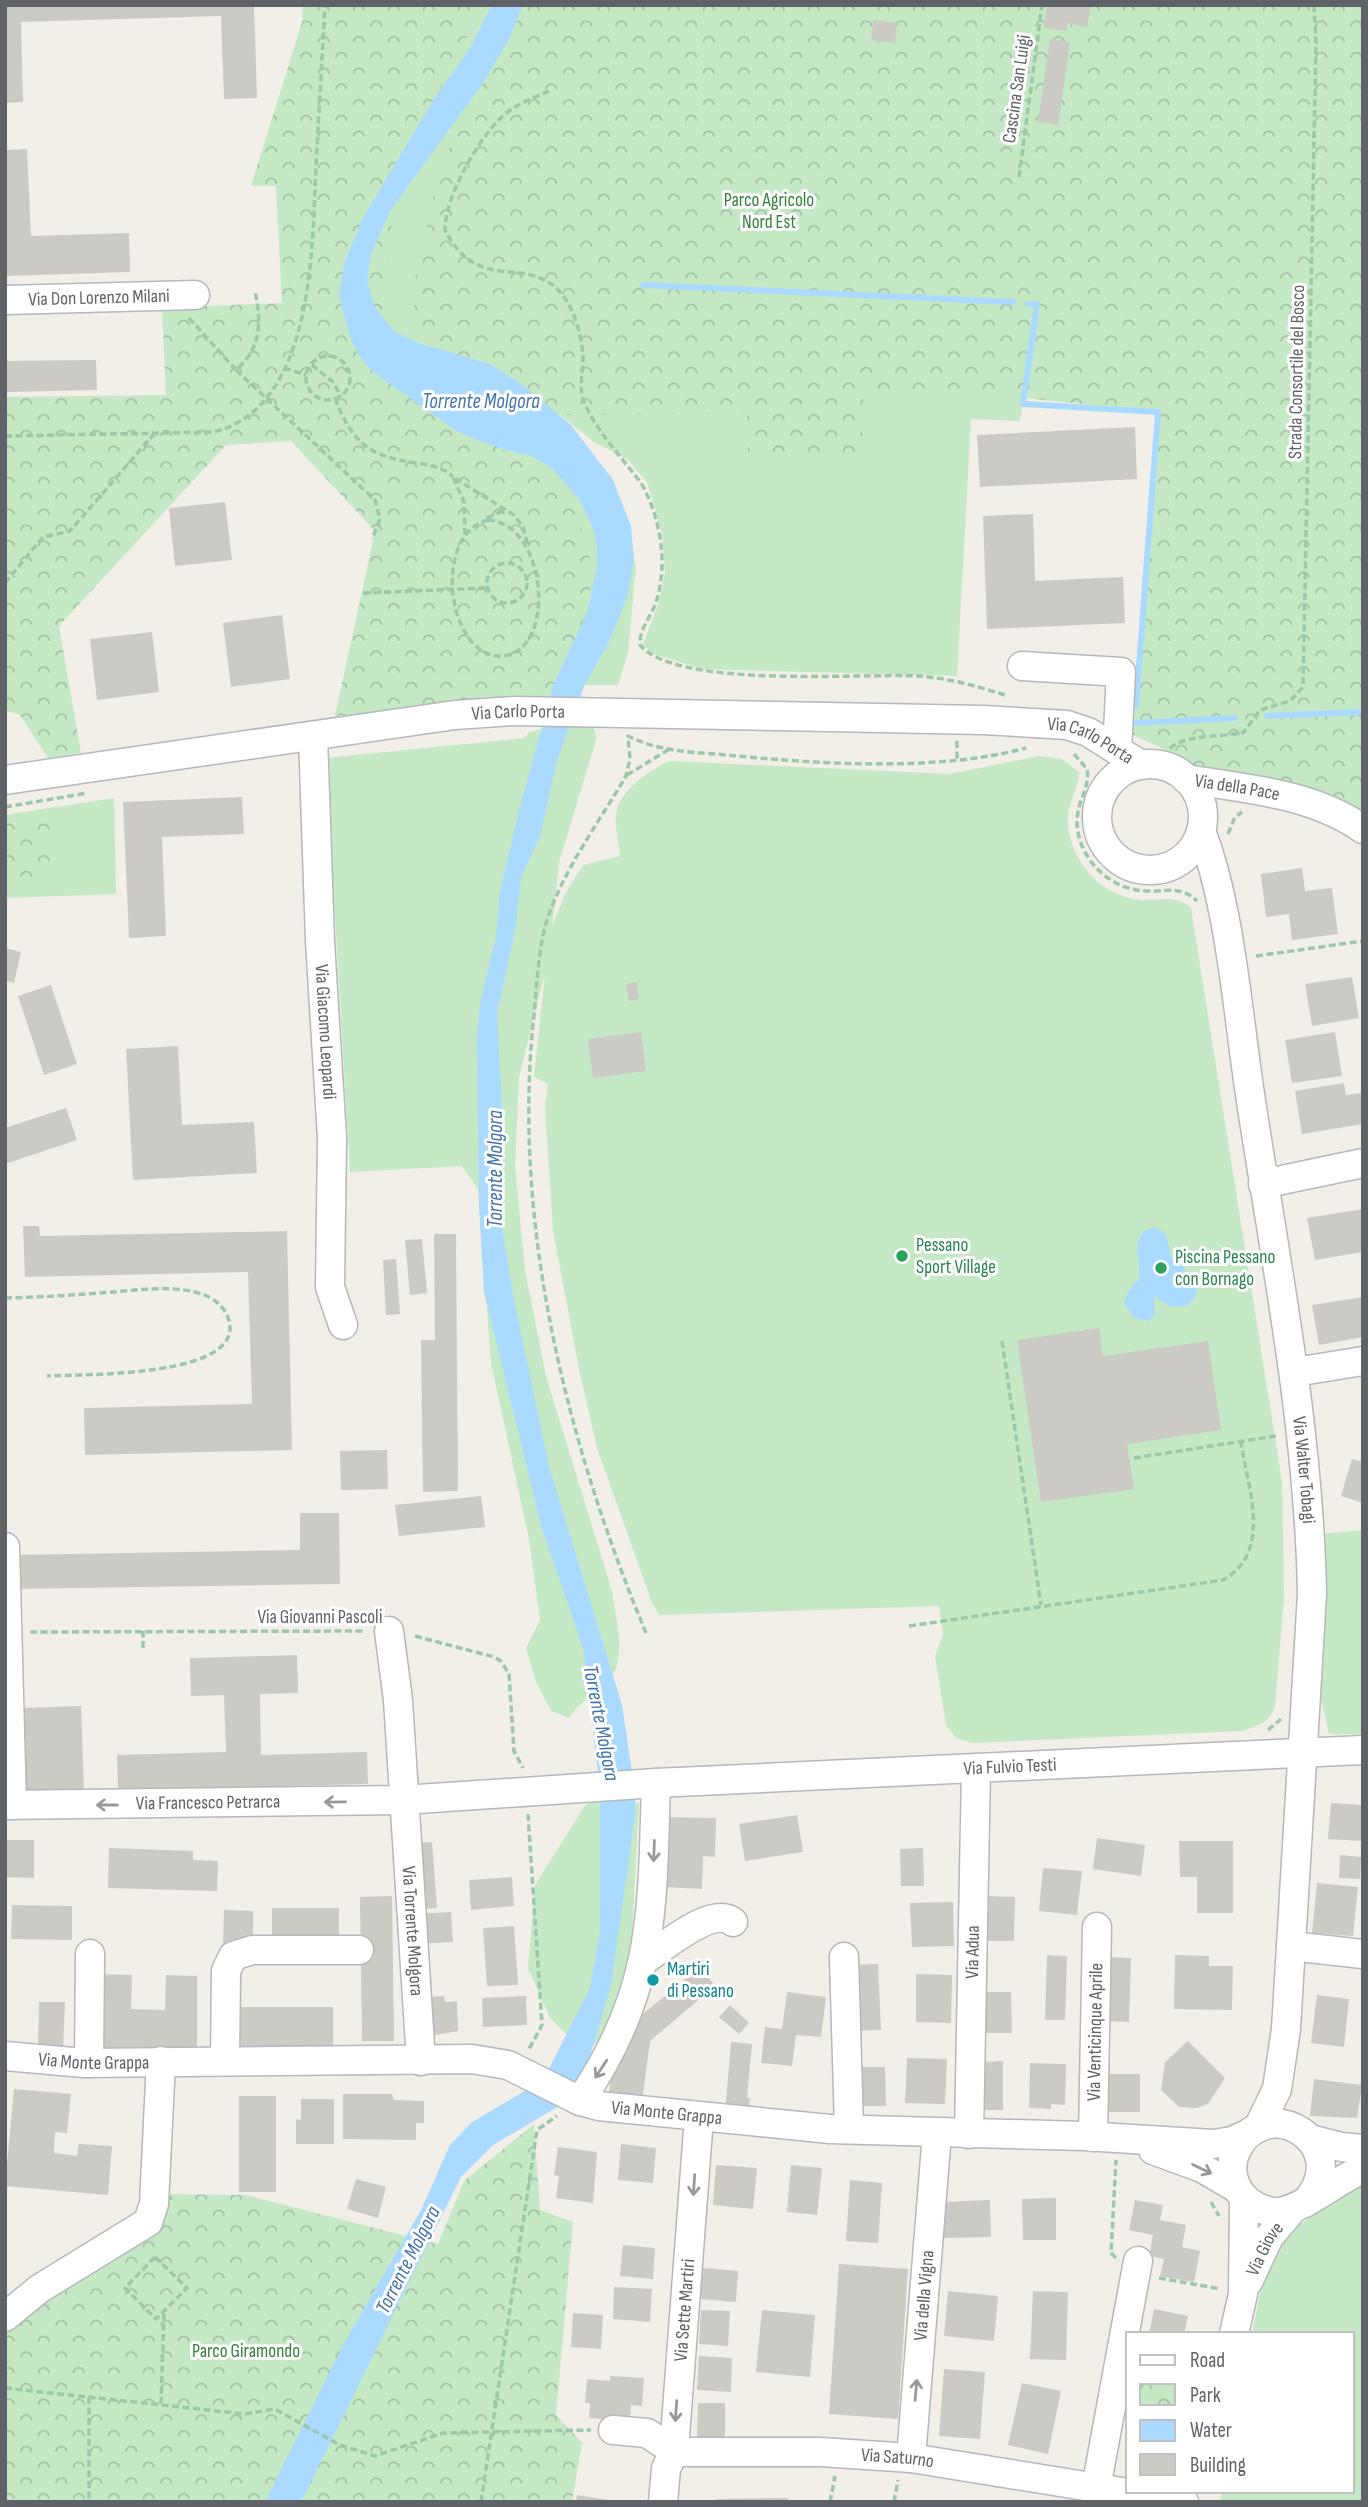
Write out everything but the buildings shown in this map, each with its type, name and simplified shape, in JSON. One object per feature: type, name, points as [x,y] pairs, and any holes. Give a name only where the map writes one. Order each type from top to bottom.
[{"type":"street","name":"Via Don Lorenzo Milani","points":[[5,300],[182,295]]},
{"type":"street","points":[[1022,666],[1121,672],[1117,750]]},
{"type":"street","name":"Via Carlo Porta","points":[[5,780],[455,715],[515,711],[612,712],[1034,735],[1068,732],[1095,756],[1110,782]]},
{"type":"street","name":"Via Carlo Porta","points":[[1034,735],[1077,728],[1151,765]]},
{"type":"street","name":"Via Giacomo Leopardi","points":[[313,736],[320,941],[332,1138],[330,1287],[343,1325]]},
{"type":"street","points":[[1151,765],[1186,779],[1200,800],[1201,828],[1184,857],[1159,869],[1128,865],[1112,853],[1103,842],[1098,827],[1098,807],[1110,782],[1125,770],[1151,765]]},
{"type":"street","name":"Via della Pace","points":[[1186,779],[1289,797],[1334,811],[1363,829]]},
{"type":"street","name":"Via della Pace","points":[[1201,828],[1240,799],[1289,797]]},
{"type":"street","name":"Via Walter Tobagi","points":[[1201,828],[1213,912]]},
{"type":"street","name":"Via Walter Tobagi","points":[[1159,869],[1190,876],[1203,883],[1230,960],[1303,1432],[1312,1594],[1286,2029],[1277,2089],[1254,2130]]},
{"type":"street","points":[[1263,1184],[1363,1163]]},
{"type":"street","points":[[1295,1372],[1363,1361]]},
{"type":"street","points":[[5,1547],[8,1805]]},
{"type":"street","name":"Via Torrente Molgora","points":[[389,1631],[398,1700],[421,2061]]},
{"type":"street","name":"Via Fulvio Testi","points":[[403,1800],[521,1784],[570,1789],[649,1783],[1363,1750]]},
{"type":"street","name":"Via Adua","points":[[969,2134],[976,1769]]},
{"type":"street","points":[[580,2101],[621,2033],[643,1961],[653,1907],[649,1783]]},
{"type":"street","name":"Via Francesco Petrarca","points":[[8,1805],[403,1800]]},
{"type":"street","points":[[643,1961],[709,1918],[723,1917],[733,1922]]},
{"type":"street","name":"Via Venticinque Aprile","points":[[1097,1927],[1106,2138]]},
{"type":"street","points":[[1291,1946],[1363,1954]]},
{"type":"street","points":[[225,2061],[226,1971],[233,1956],[252,1950],[359,1950]]},
{"type":"street","points":[[89,2063],[90,1954]]},
{"type":"street","points":[[844,1957],[849,2129]]},
{"type":"street","name":"Via Walter Tobagi","points":[[1286,2029],[1291,2098],[1305,2134]]},
{"type":"street","name":"Via Monte Grappa","points":[[5,2056],[89,2063],[481,2060],[522,2072],[580,2101],[600,2106],[699,2116],[849,2129],[1213,2144],[1232,2141],[1254,2130]]},
{"type":"street","points":[[5,2317],[39,2289],[148,2222],[154,2204],[161,2061]]},
{"type":"street","name":"Via Sette Martiri","points":[[663,2502],[666,2469],[674,2450],[699,2116]]},
{"type":"street","points":[[1363,2149],[1340,2147],[1274,2124],[1254,2130],[1234,2155],[1232,2168],[1241,2193],[1264,2211],[1298,2206],[1330,2185],[1363,2169]]},
{"type":"street","name":"Via della Vigna","points":[[911,2458],[937,2133]]},
{"type":"street","points":[[1298,2206],[1317,2185],[1322,2165],[1305,2134]]},
{"type":"street","name":"Via Monte Grappa","points":[[1106,2138],[1196,2166],[1241,2193]]},
{"type":"street","name":"Via Giove","points":[[1241,2193],[1243,2294]]},
{"type":"street","name":"Via Giove","points":[[1234,2332],[1243,2294],[1265,2244],[1298,2206]]},
{"type":"street","points":[[1096,2487],[1138,2261]]},
{"type":"street","name":"Via Saturno","points":[[613,2430],[647,2433],[674,2450],[820,2452],[911,2458],[1126,2492]]},
{"type":"street","name":"Via Saturno","points":[[1131,2493],[1184,2502]]},
{"type":"path","points":[[5,436],[224,430],[248,415],[266,397],[284,368],[300,324],[310,281],[325,5]]},
{"type":"path","name":"Cascina San Luigi","points":[[1019,177],[1042,5]]},
{"type":"path","name":"Strada Consortile del Bosco","points":[[1151,765],[1184,741],[1244,732],[1260,710],[1290,701],[1303,687],[1313,272],[1316,43],[1314,5]]},
{"type":"path","points":[[549,91],[509,111],[466,164],[454,188],[444,230],[463,257],[477,266],[542,280],[552,285],[568,303],[581,343],[581,390],[586,407],[641,483],[649,498],[659,533],[660,582],[640,645],[650,656],[702,672],[922,676],[1011,697]]},
{"type":"path","points":[[236,370],[251,355],[258,337],[260,315],[255,292]]},
{"type":"path","points":[[182,295],[236,370],[375,500],[380,519],[372,539]]},
{"type":"path","points":[[327,357],[343,363],[349,380],[338,397],[326,400],[314,395],[308,387],[306,375],[311,365],[327,357]]},
{"type":"path","points":[[311,365],[333,382],[352,435],[373,452],[393,460],[439,468],[507,510],[522,524],[537,586],[535,625],[520,646],[502,656],[484,651],[465,633],[453,590],[454,556],[464,536],[493,513],[507,510]]},
{"type":"path","points":[[284,368],[306,375]]},
{"type":"path","points":[[5,583],[43,537],[70,530],[154,434]]},
{"type":"path","points":[[453,477],[464,502],[464,536]]},
{"type":"path","points":[[483,521],[494,520],[506,525],[520,536],[530,550]]},
{"type":"path","points":[[506,563],[522,570],[527,586],[520,599],[507,604],[494,599],[487,588],[491,571],[506,563]]},
{"type":"path","points":[[527,586],[537,586]]},
{"type":"path","points":[[363,593],[487,588]]},
{"type":"path","points":[[646,1633],[592,1488],[574,1426],[536,1232],[528,1106],[529,1057],[546,924],[568,875],[626,776],[630,759],[628,736],[668,750],[763,759],[917,763],[989,757],[1034,735]]},
{"type":"path","points":[[957,738],[957,760]]},
{"type":"path","points":[[626,776],[668,750]]},
{"type":"path","points":[[1065,750],[1079,758],[1087,769],[1088,782],[1078,804],[1076,822],[1084,850],[1094,867],[1115,883],[1135,890],[1181,891],[1213,912]]},
{"type":"path","points":[[1228,838],[1235,817],[1246,810]]},
{"type":"path","points":[[1230,960],[1363,941]]},
{"type":"path","points":[[5,1298],[180,1289],[209,1297],[227,1316],[230,1325],[227,1340],[214,1353],[193,1363],[168,1368],[47,1377]]},
{"type":"path","points":[[1002,1341],[1041,1605]]},
{"type":"path","points":[[1134,1458],[1303,1432]]},
{"type":"path","points":[[909,1626],[1223,1580],[1237,1572],[1247,1559],[1255,1532],[1241,1443]]},
{"type":"path","points":[[143,1648],[144,1631]]},
{"type":"path","name":"Via Giovanni Pascoli","points":[[7,1632],[389,1631],[501,1661],[509,1674],[514,1751],[521,1784],[514,1809],[528,1809],[542,2025],[522,2072]]},
{"type":"path","points":[[1267,1731],[1281,1719],[1285,1708]]},
{"type":"path","points":[[481,2502],[537,2130],[580,2101]]},
{"type":"path","points":[[1204,2192],[1221,2219]]},
{"type":"path","points":[[160,2405],[164,2312],[187,2288],[155,2257],[124,2288],[156,2319],[164,2312]]},
{"type":"path","points":[[5,2388],[245,2414],[275,2409],[340,2445],[374,2456],[443,2433],[613,2430]]},
{"type":"path","points":[[89,2396],[89,2502]]},
{"type":"green space","points":[[302,5],[482,5],[441,88],[394,199],[382,333],[497,446],[545,476],[571,502],[587,543],[592,575],[585,630],[554,695],[335,716],[375,531],[291,441],[226,445],[59,626],[81,753],[48,758],[20,715],[5,710],[5,397],[166,395],[162,308],[282,303],[276,186],[251,186],[303,19]]},
{"type":"green space","points":[[371,5],[510,5],[421,260],[612,478],[636,567],[628,652],[618,685],[552,685],[415,431],[342,237]]},
{"type":"green space","name":"Parco Agricolo Nord Est","points":[[514,5],[1363,5],[1363,819],[1199,775],[1172,753],[1133,735],[1158,412],[1025,398],[864,393],[861,454],[748,456],[747,414],[511,415],[423,353],[412,293],[439,172]]},
{"type":"green space","points":[[1038,299],[1020,421],[971,419],[957,676],[702,669],[651,653],[643,644],[658,605],[665,573],[662,533],[647,482],[627,459],[594,442],[552,408]]},
{"type":"green space","name":"Pessano Sport Village","points":[[570,723],[594,727],[596,740],[559,863],[552,927],[565,894],[583,865],[620,856],[616,816],[622,798],[636,782],[669,761],[950,774],[1039,756],[1062,759],[1079,772],[1068,824],[1075,850],[1089,873],[1109,890],[1121,896],[1142,900],[1178,900],[1191,908],[1282,1482],[1284,1598],[1275,1705],[1270,1716],[1263,1722],[1242,1731],[972,1743],[956,1738],[946,1725],[935,1656],[943,1635],[939,1606],[659,1615],[651,1600],[597,1448],[553,1230],[545,1106],[548,1084],[534,1077],[545,973],[519,1077],[515,1167],[525,1270],[546,1376],[612,1591],[619,1641],[617,1666],[605,1686],[582,1703],[569,1718],[551,1711],[536,1682],[526,1648],[540,1620],[529,1539],[491,1363],[478,1189],[462,1166],[350,1172],[326,758],[525,738],[529,732]]},
{"type":"green space","points":[[114,798],[116,894],[5,898],[5,815]]},
{"type":"green space","points":[[48,811],[53,877],[5,879],[5,818]]},
{"type":"green space","points":[[1363,1530],[1363,1734],[1329,1734],[1320,1694],[1321,1534]]},
{"type":"green space","points":[[595,1801],[639,1803],[631,1956],[605,2036],[585,2052],[550,2018],[528,1968],[535,1885],[586,1804]]},
{"type":"green space","name":"Parco Giramondo","points":[[534,2124],[540,2210],[573,2222],[556,2415],[582,2443],[572,2502],[5,2502],[5,2335],[165,2194],[245,2195],[438,2244],[464,2181]]},
{"type":"green space","points":[[1363,2186],[1363,2502],[1220,2502],[1222,2493],[1354,2493],[1354,2332],[1252,2332],[1261,2289],[1284,2236],[1348,2190]]},
{"type":"water","name":"Torrente Molgora","points":[[492,5],[523,5],[509,39],[483,83],[390,211],[371,254],[367,280],[374,306],[394,331],[418,343],[490,364],[524,386],[571,425],[613,480],[631,526],[634,559],[628,594],[608,644],[585,684],[557,760],[540,836],[521,877],[515,931],[497,1013],[504,1150],[498,1200],[512,1290],[549,1467],[622,1705],[635,1792],[635,1816],[611,1985],[588,2063],[559,2106],[493,2145],[461,2177],[301,2502],[265,2502],[343,2345],[421,2210],[450,2145],[472,2122],[530,2088],[550,2067],[590,1988],[600,1932],[600,1790],[584,1651],[542,1529],[484,1292],[479,1206],[477,1037],[480,1003],[496,937],[500,892],[519,811],[553,686],[588,610],[597,567],[597,547],[593,528],[579,499],[551,467],[531,456],[493,446],[458,432],[373,372],[359,356],[350,337],[339,296],[344,264],[364,216],[434,99],[470,48]]},
{"type":"water","name":"Piscina Pessano con Bornago","points":[[1154,1227],[1166,1234],[1171,1258],[1179,1262],[1198,1286],[1194,1299],[1184,1307],[1169,1306],[1154,1296],[1155,1314],[1149,1321],[1134,1318],[1124,1303],[1129,1290],[1140,1278],[1137,1244],[1143,1232]]},
{"type":"waterway","points":[[643,285],[1013,302]]},
{"type":"waterway","points":[[1028,304],[1037,304],[1023,404],[1158,412],[1136,706]]},
{"type":"waterway","points":[[1267,716],[1363,712]]},
{"type":"waterway","points":[[1134,723],[1235,718]]},
{"type":"place","name":"Pessano Sport Village","points":[[902,1256]]},
{"type":"place","name":"Piscina Pessano con Bornago","points":[[1161,1268]]},
{"type":"place","name":"Martiri di Pessano","points":[[653,1980]]}]
